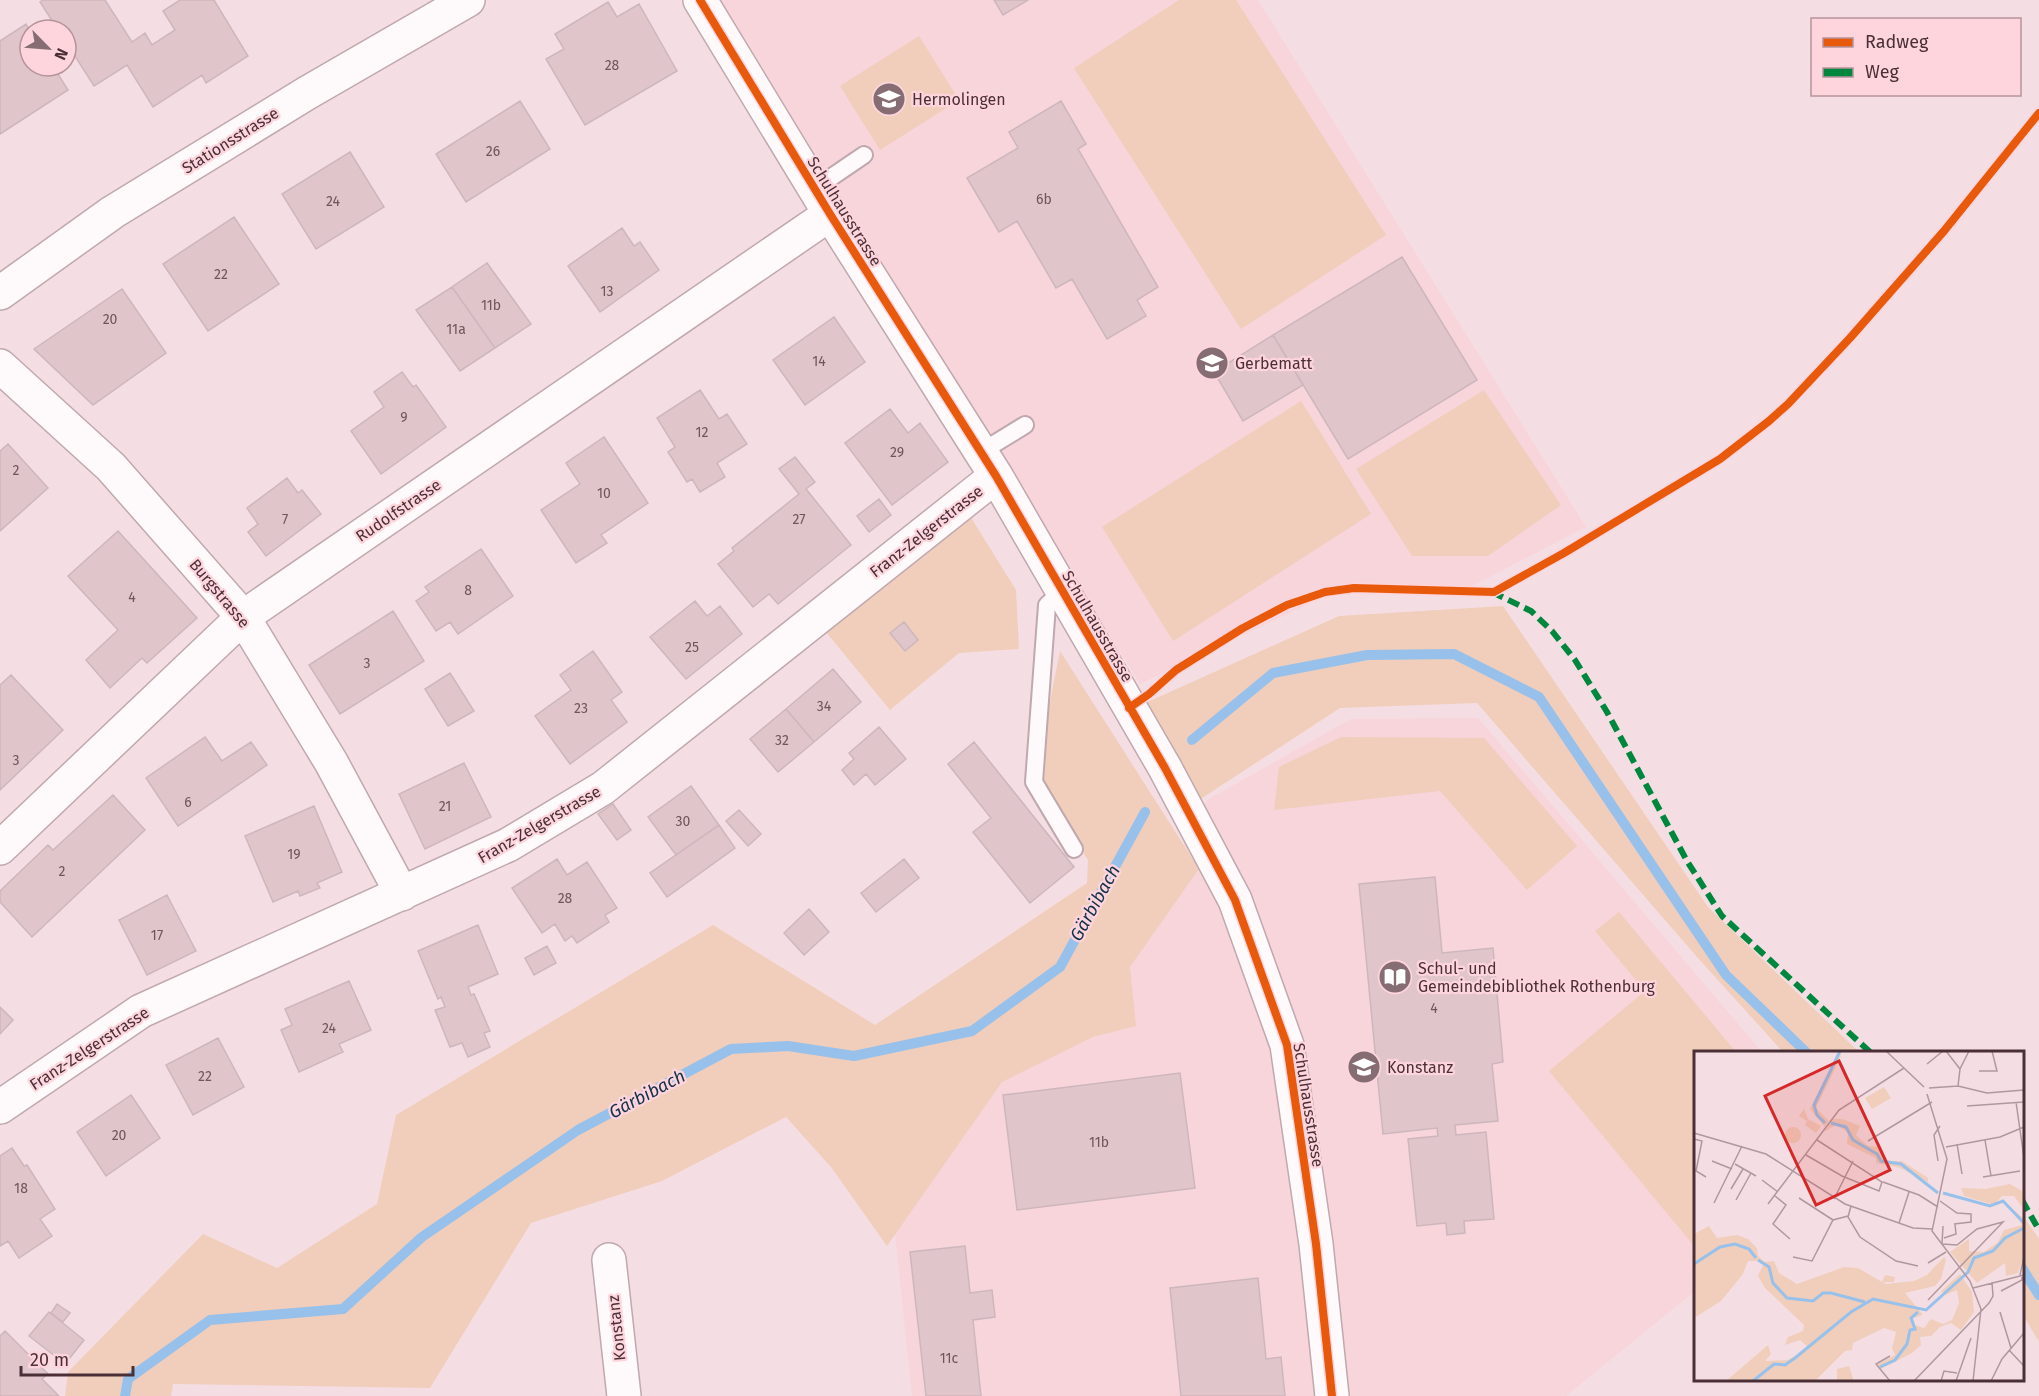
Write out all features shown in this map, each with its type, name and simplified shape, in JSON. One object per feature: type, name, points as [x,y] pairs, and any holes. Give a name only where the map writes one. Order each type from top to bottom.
[{"type":"street","name":"Stationsstrasse","points":[[0,293],[122,206],[307,93],[468,0]]},
{"type":"street","name":"Schulhausstrasse","points":[[700,0],[822,201],[988,464],[1165,768],[1235,900],[1287,1045],[1316,1244],[1332,1396]]},
{"type":"street","name":"Rudolfstrasse","points":[[0,848],[243,617],[822,201]]},
{"type":"street","name":"Burgstrasse","points":[[0,366],[111,467],[243,617],[331,762],[402,894]]},
{"type":"street","name":"Franz-Zelgerstrasse","points":[[0,1107],[141,1011],[508,845],[603,788],[988,464]]},
{"type":"street","name":"Konstanz","points":[[609,1260],[624,1396]]},
{"type":"lane","points":[[822,201],[864,155]]},
{"type":"lane","points":[[988,464],[1025,425]]},
{"type":"lane","points":[[1062,591],[1047,605],[1034,782],[1074,849]]},
{"type":"shaded area","name":"Gerbematt","points":[[719,0],[1258,0],[1586,527],[1472,586],[1325,596],[1140,684],[839,199]]},
{"type":"shaded area","points":[[1179,0],[1236,0],[1386,235],[1241,329],[1074,68]]},
{"type":"shaded area","points":[[919,36],[959,100],[880,150],[840,86]]},
{"type":"shaded area","points":[[1484,390],[1561,505],[1488,556],[1412,556],[1356,469]]},
{"type":"shaded area","points":[[1301,401],[1371,514],[1173,641],[1102,527]]},
{"type":"shaded area","points":[[970,516],[1016,590],[1019,649],[959,653],[890,710],[826,632]]},
{"type":"shaded area","points":[[1503,606],[1708,907],[1858,1051],[1782,1051],[1697,957],[1477,703],[1340,708],[1196,802],[1132,709],[1339,616]]},
{"type":"shaded area","points":[[1060,651],[1199,869],[1130,967],[1136,1026],[1093,1037],[1002,1082],[887,1246],[831,1167],[786,1117],[662,1181],[531,1223],[430,1388],[173,1384],[171,1396],[65,1396],[68,1372],[203,1234],[277,1268],[377,1204],[396,1115],[713,925],[875,1025],[1087,883],[1088,860],[1034,782]]},
{"type":"shaded area","name":"Konstanz","points":[[1478,718],[1761,1051],[1694,1051],[1694,1292],[1566,1396],[912,1396],[895,1234],[1002,1081],[1093,1037],[1135,1026],[1130,967],[1199,869],[1184,845],[1207,800],[1351,719]]},
{"type":"shaded area","points":[[1341,737],[1484,738],[1577,846],[1527,890],[1440,791],[1274,810],[1279,767]]},
{"type":"shaded area","points":[[1619,912],[1735,1051],[1694,1051],[1694,1246],[1549,1071],[1645,991],[1595,931]]},
{"type":"shaded area","points":[[2024,1217],[2039,1239],[2039,1342],[2024,1317]]},
{"type":"building","points":[[43,0],[105,0],[132,42],[145,33],[152,45],[175,30],[163,11],[180,0],[214,0],[248,56],[206,83],[202,75],[153,107],[127,65],[94,86],[78,61],[78,18],[50,18],[40,2]]},
{"type":"building","points":[[994,0],[1028,0],[1003,15]]},
{"type":"building","points":[[608,2],[617,17],[639,4],[677,71],[585,125],[546,59],[564,49],[555,34]]},
{"type":"building","points":[[18,29],[18,78],[60,78],[68,90],[0,134],[0,41]]},
{"type":"building","points":[[520,101],[550,149],[466,202],[436,154]]},
{"type":"building","points":[[1061,101],[1086,144],[1078,149],[1158,287],[1137,300],[1146,316],[1107,339],[1072,279],[1056,288],[1017,221],[999,232],[967,178],[1018,148],[1009,132]]},
{"type":"building","points":[[350,152],[384,207],[316,249],[282,194]]},
{"type":"building","points":[[234,217],[279,284],[208,331],[163,264]]},
{"type":"building","points":[[622,228],[634,246],[640,242],[659,270],[600,312],[568,266]]},
{"type":"building","points":[[1402,257],[1477,380],[1348,459],[1273,335]]},
{"type":"building","points":[[487,263],[531,324],[495,348],[452,287]]},
{"type":"building","points":[[452,287],[495,348],[460,371],[416,310]]},
{"type":"building","points":[[122,289],[166,353],[93,405],[34,349]]},
{"type":"building","points":[[834,317],[865,362],[805,405],[773,360]]},
{"type":"building","points":[[1273,335],[1303,385],[1243,421],[1214,372]]},
{"type":"building","points":[[402,372],[413,387],[416,385],[446,427],[381,474],[351,431],[384,407],[374,392]]},
{"type":"building","points":[[700,390],[719,419],[727,414],[747,444],[717,463],[725,477],[700,492],[692,479],[687,482],[668,452],[675,447],[657,418]]},
{"type":"building","points":[[890,409],[908,433],[920,423],[948,462],[892,505],[845,443]]},
{"type":"building","points":[[604,437],[648,503],[601,535],[607,543],[576,563],[541,510],[580,484],[566,463]]},
{"type":"building","points":[[8,444],[48,488],[0,531],[0,451]]},
{"type":"building","points":[[795,457],[815,482],[806,489],[851,545],[778,604],[769,594],[753,607],[718,564],[734,551],[732,548],[799,494],[779,469]]},
{"type":"building","points":[[287,478],[298,493],[302,490],[321,514],[266,556],[248,532],[258,524],[247,508]]},
{"type":"building","points":[[879,499],[891,515],[869,532],[857,516]]},
{"type":"building","points":[[118,531],[197,618],[147,663],[142,658],[110,688],[86,660],[118,630],[68,576]]},
{"type":"building","points":[[481,549],[513,596],[458,634],[450,622],[436,631],[416,601],[429,592],[425,587]]},
{"type":"building","points":[[695,601],[707,616],[720,606],[742,634],[686,679],[650,637]]},
{"type":"building","points":[[393,611],[424,661],[340,714],[309,665]]},
{"type":"building","points":[[904,622],[918,640],[905,651],[890,633]]},
{"type":"building","points":[[593,651],[622,692],[611,700],[627,722],[570,764],[535,716],[571,690],[560,675]]},
{"type":"building","points":[[833,669],[861,702],[814,742],[786,709]]},
{"type":"building","points":[[450,673],[474,711],[448,726],[425,689]]},
{"type":"building","points":[[11,675],[63,730],[0,790],[0,685]]},
{"type":"building","points":[[786,709],[814,742],[778,772],[750,739]]},
{"type":"building","points":[[879,727],[906,759],[875,785],[866,774],[854,785],[842,770],[854,759],[849,753]]},
{"type":"building","points":[[205,737],[222,761],[251,742],[267,765],[178,826],[146,778]]},
{"type":"building","points":[[974,742],[1074,867],[1030,903],[973,832],[991,818],[948,764]]},
{"type":"building","points":[[464,763],[491,817],[425,849],[399,794]]},
{"type":"building","points":[[691,786],[719,825],[676,855],[648,817]]},
{"type":"building","points":[[113,795],[145,830],[32,937],[0,902],[0,891],[48,845],[53,850]]},
{"type":"building","points":[[613,804],[631,830],[617,840],[598,814]]},
{"type":"building","points":[[314,806],[342,872],[317,883],[320,888],[300,896],[298,891],[273,902],[245,836]]},
{"type":"building","points":[[739,810],[761,834],[748,846],[726,821]]},
{"type":"building","points":[[719,825],[735,848],[667,897],[650,873]]},
{"type":"building","points":[[557,859],[567,875],[587,862],[617,908],[605,915],[609,922],[577,943],[572,936],[565,941],[555,924],[542,933],[512,888]]},
{"type":"building","points":[[904,859],[919,878],[876,912],[861,893]]},
{"type":"building","points":[[1435,877],[1442,953],[1493,948],[1503,1062],[1492,1064],[1498,1121],[1455,1125],[1456,1135],[1486,1132],[1494,1219],[1464,1221],[1465,1233],[1447,1235],[1446,1223],[1417,1226],[1408,1139],[1438,1136],[1437,1128],[1383,1134],[1359,884]]},
{"type":"building","points":[[167,895],[196,951],[147,975],[119,920]]},
{"type":"building","points":[[809,909],[829,932],[804,955],[784,933]]},
{"type":"building","points":[[478,925],[498,974],[468,987],[471,995],[474,994],[490,1031],[484,1033],[490,1047],[468,1057],[462,1043],[450,1047],[435,1010],[445,1007],[441,997],[438,999],[418,951]]},
{"type":"building","points":[[547,946],[556,963],[534,975],[525,958]]},
{"type":"building","points":[[349,981],[371,1030],[339,1044],[343,1052],[299,1072],[281,1030],[292,1025],[285,1009]]},
{"type":"building","points":[[0,1007],[13,1020],[0,1034]]},
{"type":"building","points":[[218,1038],[244,1087],[193,1115],[166,1065]]},
{"type":"building","points":[[1180,1073],[1195,1188],[1017,1210],[1003,1095]]},
{"type":"building","points":[[131,1095],[160,1138],[106,1176],[77,1132]]},
{"type":"building","points":[[12,1148],[24,1166],[27,1165],[55,1209],[40,1219],[52,1236],[19,1258],[8,1241],[0,1246],[0,1156]]},
{"type":"building","points":[[965,1246],[970,1293],[992,1290],[995,1317],[973,1320],[981,1396],[926,1396],[910,1252]]},
{"type":"building","points":[[1258,1278],[1266,1359],[1281,1357],[1285,1396],[1181,1396],[1170,1288]]},
{"type":"building","points":[[57,1304],[70,1313],[63,1322],[51,1313]]},
{"type":"building","points":[[49,1312],[84,1340],[65,1364],[29,1336]]},
{"type":"building","points":[[5,1331],[48,1374],[42,1379],[59,1396],[0,1396],[0,1336]]},
{"type":"waterway","points":[[1192,740],[1273,673],[1367,655],[1454,654],[1539,697],[1726,975],[1805,1051]]},
{"type":"waterway","name":"Gärbibach","points":[[125,1396],[128,1379],[210,1320],[343,1309],[422,1237],[578,1130],[731,1049],[788,1046],[854,1056],[972,1031],[1060,967],[1145,812]]},
{"type":"waterway","points":[[2024,1271],[2039,1295]]},
{"type":"marked path","points":[[1492,592],[1531,611],[1552,631],[1575,660],[1607,712],[1687,861],[1722,916],[1869,1051]]},
{"type":"marked path","points":[[2024,1204],[2039,1230]]},
{"type":"cycle path","points":[[700,0],[830,214],[996,476],[1165,768],[1235,900],[1287,1045],[1316,1244],[1332,1396]]},
{"type":"cycle path","points":[[1129,708],[1176,670],[1243,628],[1287,605],[1325,592],[1354,588],[1494,592],[1564,553],[1720,459],[1788,404],[1850,338],[1944,231],[2039,113]]},
{"type":"place","name":"Hermolingen","points":[[889,99]]},
{"type":"place","name":"Gerbematt","points":[[1212,363]]},
{"type":"place","name":"Schul- und Gemeindebibliothek Rothenburg","points":[[1395,977]]},
{"type":"place","name":"Konstanz","points":[[1364,1067]]}]
